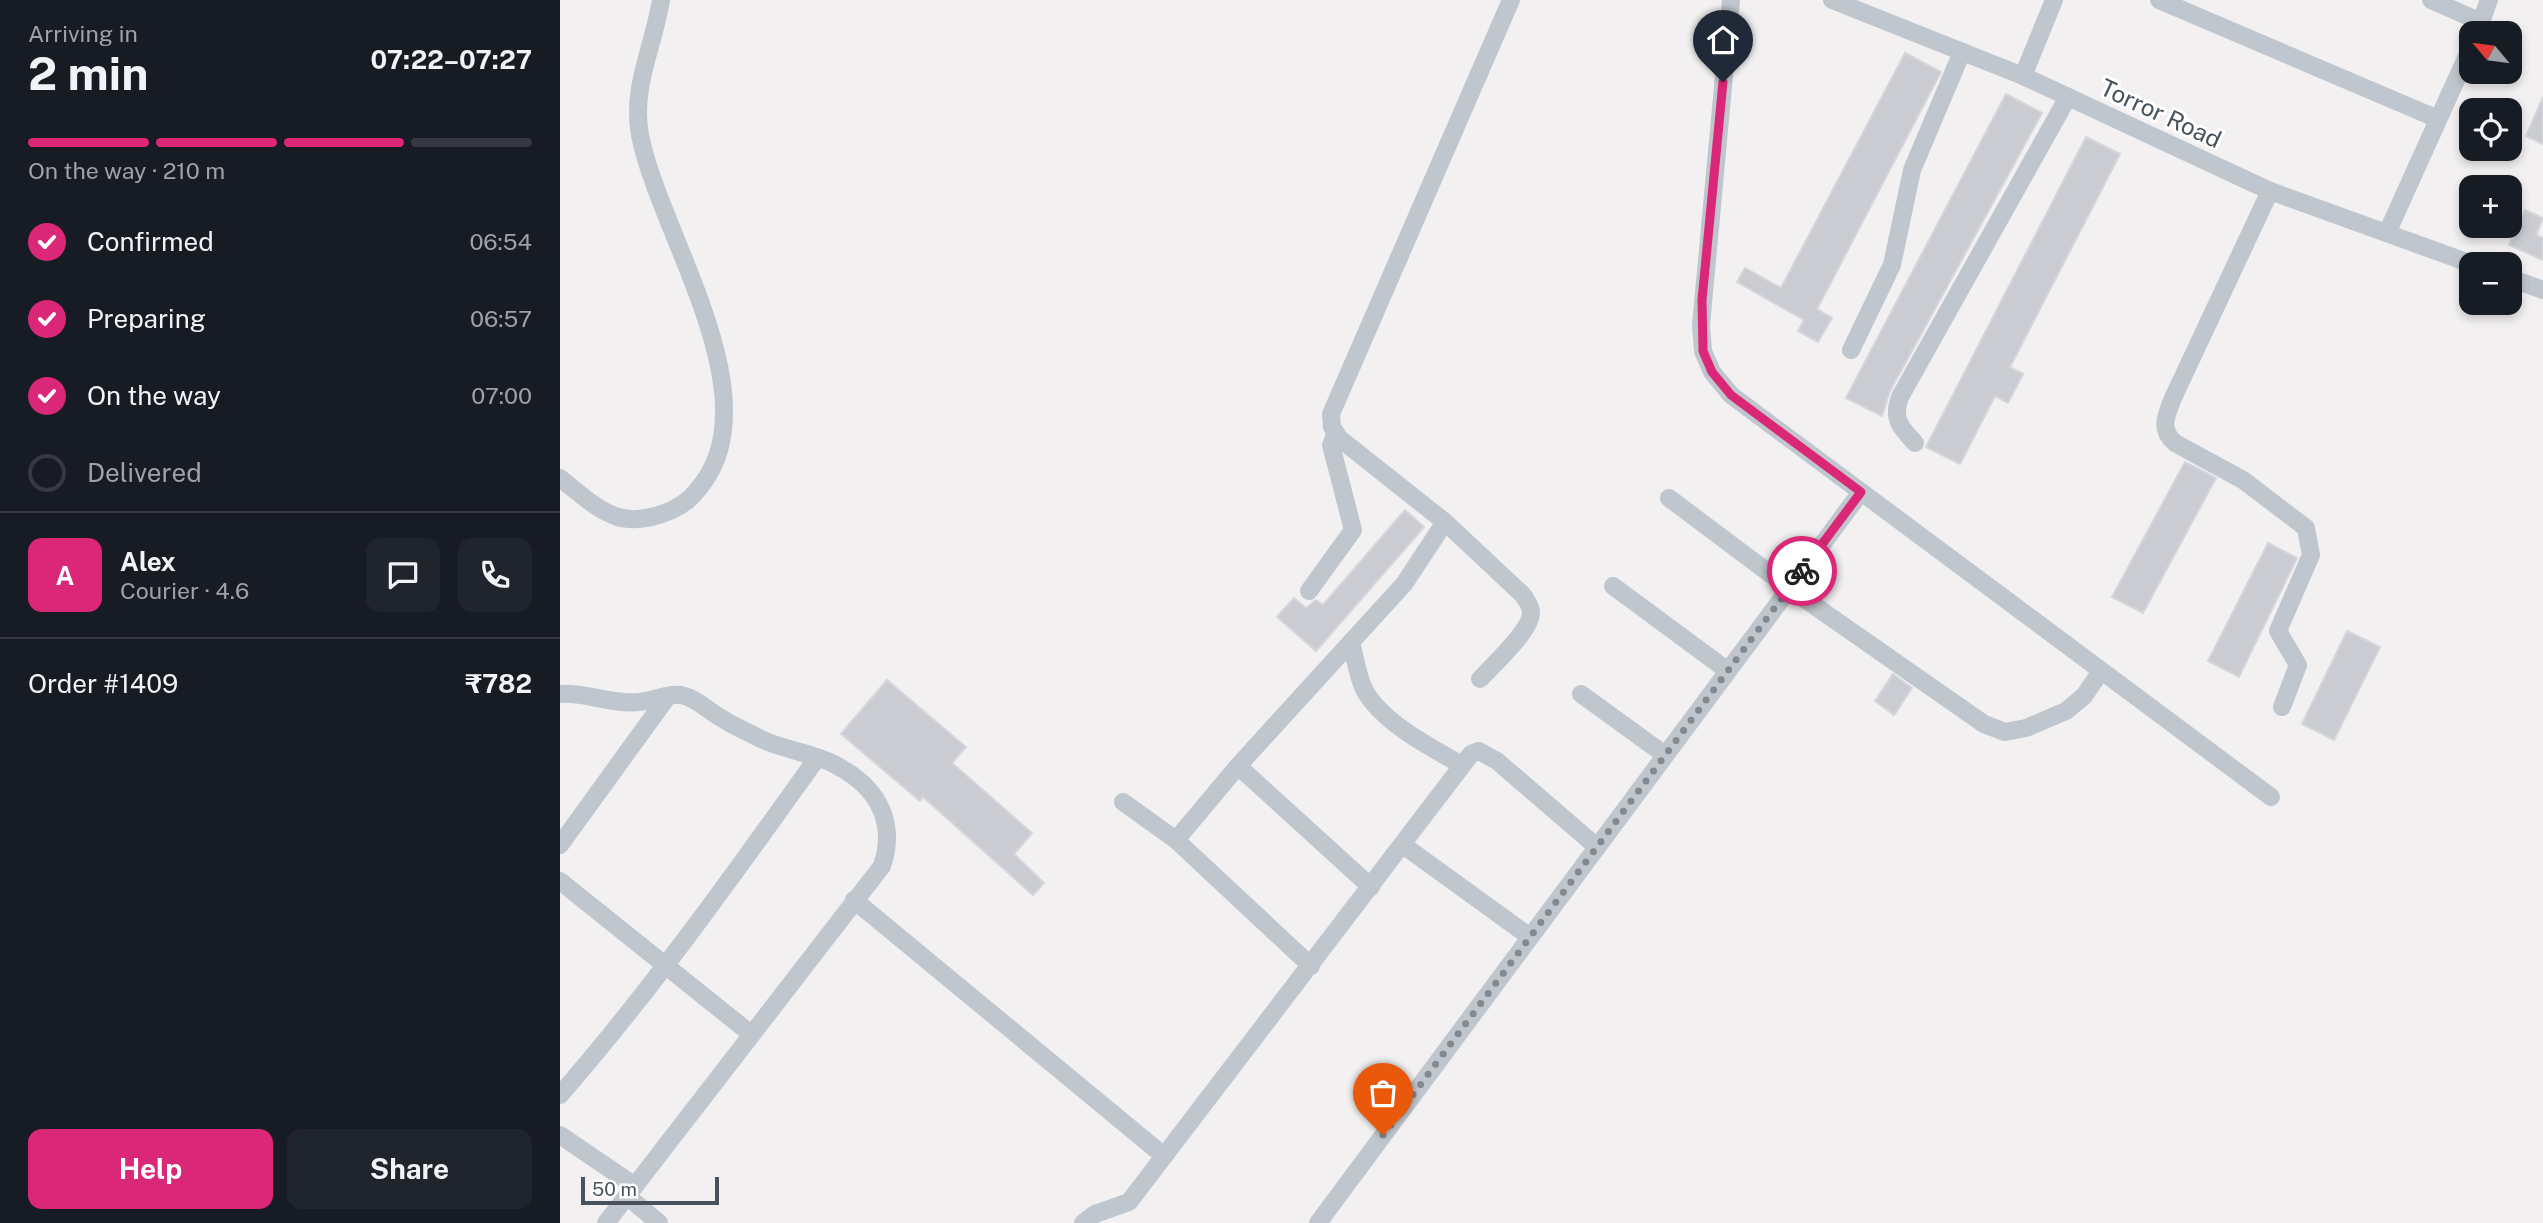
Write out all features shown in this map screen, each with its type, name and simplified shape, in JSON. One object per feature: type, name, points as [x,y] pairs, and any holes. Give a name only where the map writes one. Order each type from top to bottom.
[{"type":"street","points":[[560,478],[594,505],[625,521],[652,518],[688,502],[713,469],[723,436],[723,392],[709,330],[640,135],[640,83],[661,0]]},
{"type":"street","points":[[1480,679],[1523,631],[1530,618],[1531,608],[1523,595],[1445,522],[1350,449],[1336,433],[1331,414],[1336,397],[1511,0]]},
{"type":"street","points":[[1731,0],[1702,300],[1703,351],[1712,372],[1731,395],[2271,797]]},
{"type":"street","name":"Torror Road","points":[[1832,0],[2023,76],[2270,191],[2459,259]]},
{"type":"street","points":[[2023,76],[2054,0]]},
{"type":"street","points":[[2159,0],[2438,119]]},
{"type":"street","points":[[2431,0],[2467,21]]},
{"type":"street","points":[[2482,21],[2489,0]]},
{"type":"street","points":[[1851,350],[1892,265],[1912,170],[1962,52]]},
{"type":"street","points":[[2387,233],[2459,73]]},
{"type":"street","points":[[1915,443],[1897,424],[1895,412],[1900,397],[2068,97]]},
{"type":"street","points":[[2270,191],[2173,398],[2165,424],[2168,436],[2175,443],[2244,480],[2306,528],[2311,555],[2278,631],[2298,665],[2282,707]]},
{"type":"street","points":[[2522,282],[2543,290]]},
{"type":"street","points":[[1308,591],[1353,530],[1331,445],[1336,433]]},
{"type":"street","points":[[1318,1223],[1861,492]]},
{"type":"street","points":[[1669,498],[1789,588],[1984,724],[2005,732],[2026,728],[2066,711],[2084,696],[2101,671]]},
{"type":"street","points":[[1176,840],[1238,766],[1404,584],[1445,522]]},
{"type":"street","points":[[1613,586],[1728,671]]},
{"type":"street","points":[[1351,642],[1365,691],[1381,711],[1426,744],[1462,765]]},
{"type":"street","points":[[560,694],[573,693],[614,703],[641,702],[680,695],[695,701],[722,719],[773,745],[841,768],[872,792],[886,819],[889,844],[881,866],[606,1223]]},
{"type":"street","points":[[1581,694],[1665,755]]},
{"type":"street","points":[[560,845],[668,696]]},
{"type":"street","points":[[1083,1223],[1095,1214],[1129,1202],[1471,754],[1486,754],[1597,847]]},
{"type":"street","points":[[560,1095],[600,1049],[817,758]]},
{"type":"street","points":[[1238,766],[1371,887]]},
{"type":"street","points":[[1123,802],[1176,840],[1311,967]]},
{"type":"street","points":[[1403,845],[1530,937]]},
{"type":"street","points":[[560,881],[751,1034]]},
{"type":"street","points":[[855,900],[1164,1156]]},
{"type":"street","points":[[560,1135],[631,1191],[659,1223]]},
{"type":"building","points":[[1905,53],[1941,72],[1817,309],[1832,318],[1818,342],[1798,331],[1804,320],[1737,282],[1745,268],[1781,288]]},
{"type":"building","points":[[2006,94],[2042,113],[1890,391],[1882,416],[1846,398]]},
{"type":"building","points":[[2543,97],[2543,144],[2526,136]]},
{"type":"building","points":[[2086,137],[2120,154],[2010,367],[2023,374],[2008,403],[1995,396],[1960,464],[1926,447]]},
{"type":"building","points":[[2525,210],[2543,218],[2536,235],[2543,238],[2543,260],[2509,245],[2512,238],[2522,238],[2522,217]]},
{"type":"building","points":[[2185,462],[2216,478],[2143,613],[2112,597]]},
{"type":"building","points":[[1405,510],[1424,527],[1316,651],[1277,617],[1294,598],[1306,608],[1316,600],[1323,605]]},
{"type":"building","points":[[2268,543],[2297,558],[2239,677],[2208,661]]},
{"type":"building","points":[[2347,631],[2380,647],[2334,740],[2302,724]]},
{"type":"building","points":[[1893,674],[1912,688],[1894,715],[1875,701]]},
{"type":"building","points":[[887,680],[966,747],[952,763],[1032,833],[1014,854],[1044,883],[1033,895],[923,797],[920,801],[841,734]]},
{"type":"way so far","points":[[1383,1135],[1802,571]]},
{"type":"route","points":[[1723,82],[1702,300],[1703,351],[1712,372],[1731,395],[1861,492],[1802,571]]}]
